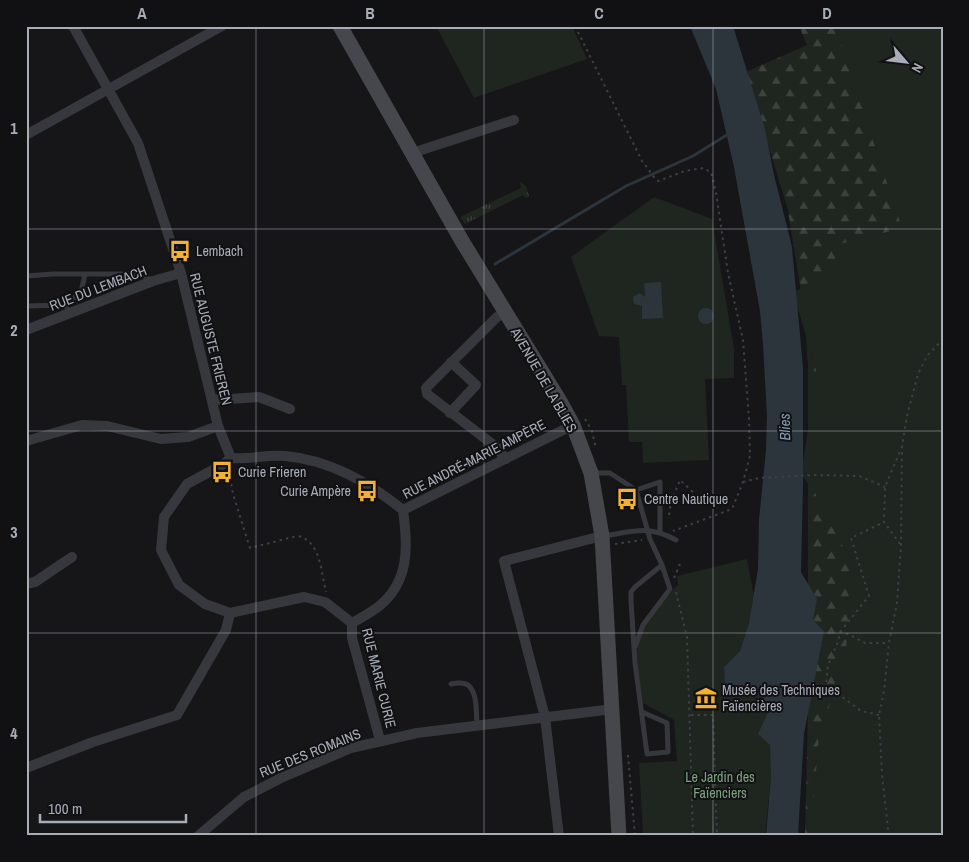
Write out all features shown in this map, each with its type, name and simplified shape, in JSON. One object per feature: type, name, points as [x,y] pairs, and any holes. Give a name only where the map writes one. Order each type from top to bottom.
[{"type":"main road","name":"AVENUE DE LA BLIES","points":[[340,26],[505,313],[573,425],[591,473],[608,540],[612,709],[619,836]]},
{"type":"street","name":"RUE AUGUSTE FRIEREN","points":[[73,26],[138,143],[180,273],[218,426],[229,460]]},
{"type":"street","points":[[26,135],[222,26]]},
{"type":"street","points":[[412,153],[514,120]]},
{"type":"street","name":"RUE DU LEMBACH","points":[[26,330],[68,309],[180,273]]},
{"type":"street","points":[[505,313],[497,317],[426,388],[427,394],[495,446],[506,459]]},
{"type":"street","points":[[450,413],[476,385],[451,362]]},
{"type":"street","points":[[212,400],[259,396],[290,409]]},
{"type":"street","points":[[26,441],[82,425],[107,426],[161,439],[188,438],[218,426]]},
{"type":"street","name":"RUE ANDRÉ-MARIE AMPÈRE","points":[[352,623],[379,606],[394,590],[406,564],[403,510],[573,425]]},
{"type":"street","points":[[26,768],[93,742],[177,715],[226,630],[230,613],[205,604],[178,585],[161,550],[164,517],[187,484],[229,460],[283,456],[317,461],[353,476],[403,510]]},
{"type":"street","points":[[559,836],[545,717],[504,560],[608,540]]},
{"type":"street","points":[[26,584],[35,582],[72,557]]},
{"type":"street","name":"RUE MARIE CURIE","points":[[230,613],[304,597],[325,602],[352,623],[352,638],[380,740]]},
{"type":"street","name":"RUE DES ROMAINS","points":[[198,836],[234,804],[257,790],[350,748],[417,732],[612,709]]},
{"type":"lane","points":[[26,276],[53,274],[142,274],[153,281]]},
{"type":"lane","points":[[26,306],[68,309],[82,292],[84,274]]},
{"type":"lane","points":[[591,473],[610,473],[636,490],[650,538],[670,589],[643,625],[634,650]]},
{"type":"lane","points":[[636,490],[660,482],[662,533]]},
{"type":"lane","points":[[608,540],[647,529],[662,533],[676,540]]},
{"type":"lane","points":[[642,712],[667,723],[668,752],[646,754],[634,650],[631,592],[662,565]]},
{"type":"lane","points":[[451,684],[463,683],[472,690],[475,698],[477,726]]},
{"type":"path","points":[[575,26],[643,163],[649,168],[654,179],[658,181],[684,171],[703,168],[711,172],[728,274],[743,340],[750,456],[743,482],[732,509],[662,533]]},
{"type":"path","points":[[887,836],[879,716],[884,691],[889,643],[897,603],[901,545],[902,447],[908,409],[918,374],[927,356],[943,339]]},
{"type":"path","points":[[901,545],[884,522],[885,487],[902,447]]},
{"type":"path","points":[[229,460],[233,494],[250,548],[297,536],[304,537],[310,541],[315,547],[328,604]]},
{"type":"path","points":[[743,482],[758,478],[813,474],[859,476],[885,487]]},
{"type":"path","points":[[669,514],[671,502],[680,480],[695,494],[698,504]]},
{"type":"path","points":[[879,716],[860,711],[826,685],[828,665],[838,642],[840,632],[870,596],[851,538],[884,522]]},
{"type":"path","points":[[608,540],[650,538]]},
{"type":"path","points":[[678,600],[687,637],[693,836]]},
{"type":"path","points":[[840,632],[865,643],[889,643]]},
{"type":"path","points":[[690,715],[713,715],[717,836]]},
{"type":"green space","points":[[436,26],[572,26],[587,59],[474,98]]},
{"type":"green space","points":[[799,26],[943,26],[943,836],[805,836],[808,713],[808,364],[804,311],[788,210],[746,72],[807,45]]},
{"type":"green space","points":[[835,26],[943,26],[943,836],[814,836],[813,809],[819,735],[832,698],[847,642],[850,560],[815,493],[801,474],[817,373],[793,292],[841,270],[836,245],[902,228]]},
{"type":"green space","points":[[520,182],[526,186],[529,196],[526,198],[523,195],[465,224],[460,217],[521,188]]},
{"type":"green space","points":[[654,197],[712,219],[734,349],[734,378],[705,379],[709,460],[643,463],[642,442],[629,442],[626,385],[622,385],[619,337],[599,336],[571,257]]},
{"type":"green space","name":"Le Jardin des Faïenciers","points":[[747,559],[754,597],[749,623],[740,651],[724,667],[726,691],[763,689],[770,707],[771,776],[765,836],[643,836],[639,763],[677,761],[674,720],[643,703],[638,670],[638,642],[652,615],[678,585],[677,576]]},
{"type":"water","name":"Blies","points":[[690,26],[733,26],[765,129],[792,247],[803,368],[801,572],[817,599],[813,620],[824,631],[804,734],[798,836],[766,836],[771,776],[770,745],[758,734],[770,708],[764,705],[763,690],[725,691],[724,667],[740,651],[749,623],[758,569],[759,520],[766,450],[767,416],[760,311],[734,167],[716,89]]},
{"type":"water","points":[[661,282],[663,318],[642,319],[642,306],[634,304],[633,297],[640,293],[645,297],[644,283]]},
{"type":"water","points":[[706,308],[712,310],[714,316],[712,322],[706,324],[700,322],[698,316],[700,310]]},
{"type":"waterway","points":[[495,264],[626,186],[693,156],[730,133]]},
{"type":"place","name":"Lembach","points":[[180,251]]},
{"type":"place","name":"Curie Frieren","points":[[222,472]]},
{"type":"place","name":"Curie Ampère","points":[[367,491]]},
{"type":"place","name":"Centre Nautique","points":[[627,499]]},
{"type":"place","name":"Musée des Techniques Faïencières","points":[[706,698]]}]
